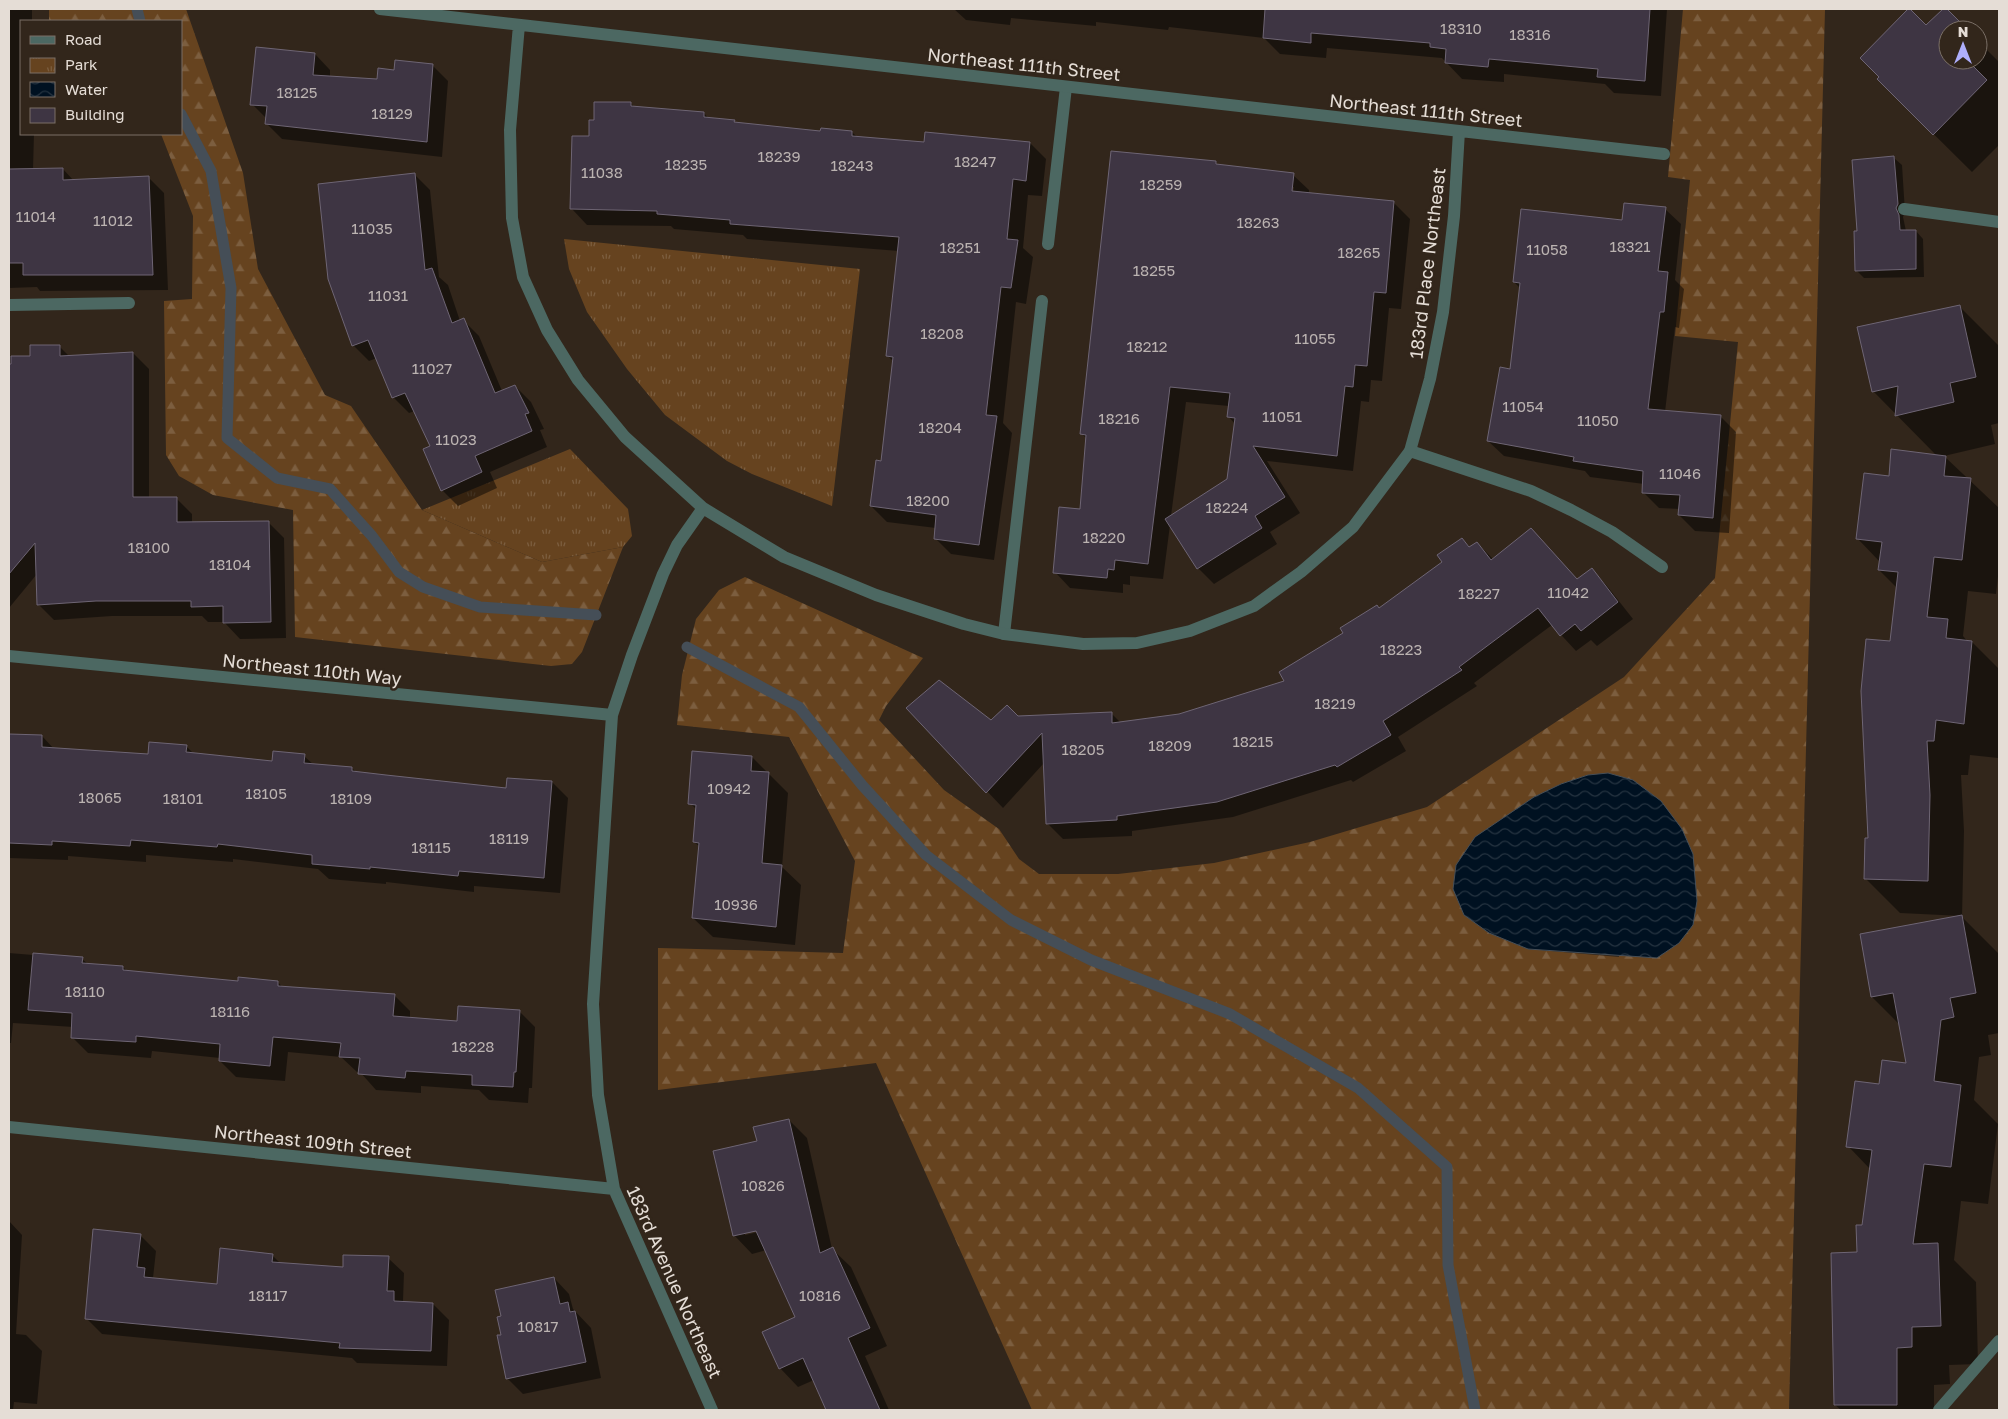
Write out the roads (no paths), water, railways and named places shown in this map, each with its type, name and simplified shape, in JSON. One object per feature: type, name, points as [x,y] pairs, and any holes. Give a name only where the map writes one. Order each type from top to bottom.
[{"type":"street","name":"Northeast 111th Street","points":[[380,9],[1664,154]]},
{"type":"street","name":"183rd Place Northeast","points":[[519,24],[510,140],[512,218],[523,276],[547,330],[578,380],[625,437],[703,508],[784,556],[866,591],[964,624],[1004,634],[1083,644],[1137,643],[1190,631],[1254,606],[1301,572],[1353,526],[1390,480],[1410,451],[1430,379],[1443,312],[1454,216],[1459,131]]},
{"type":"street","points":[[1048,244],[1066,87]]},
{"type":"street","points":[[1904,209],[1999,222]]},
{"type":"street","points":[[1004,634],[1042,301]]},
{"type":"street","points":[[9,305],[129,303]]},
{"type":"street","points":[[1410,451],[1539,495],[1612,532],[1662,567]]},
{"type":"street","name":"183rd Avenue Northeast","points":[[703,508],[677,546],[663,574],[632,655],[612,715],[593,1004],[598,1095],[614,1189],[712,1410]]},
{"type":"street","name":"Northeast 110th Way","points":[[9,656],[612,715]]},
{"type":"street","name":"Northeast 109th Street","points":[[9,1127],[614,1189]]},
{"type":"street","points":[[1939,1410],[1999,1341]]},
{"type":"water","points":[[1608,773],[1633,780],[1661,801],[1682,829],[1693,854],[1697,901],[1693,925],[1679,943],[1657,958],[1528,949],[1489,933],[1464,915],[1453,889],[1456,865],[1475,837],[1534,797],[1561,784],[1588,775]]},
{"type":"waterway","points":[[137,9],[140,20]]},
{"type":"waterway","points":[[182,116],[211,171],[231,288],[227,438],[277,478],[330,489],[372,536],[399,572],[423,587],[480,607],[596,615]]},
{"type":"waterway","points":[[687,647],[799,707],[862,785],[926,855],[1011,920],[1091,960],[1230,1014],[1358,1088],[1447,1167],[1448,1265],[1475,1410]]}]
